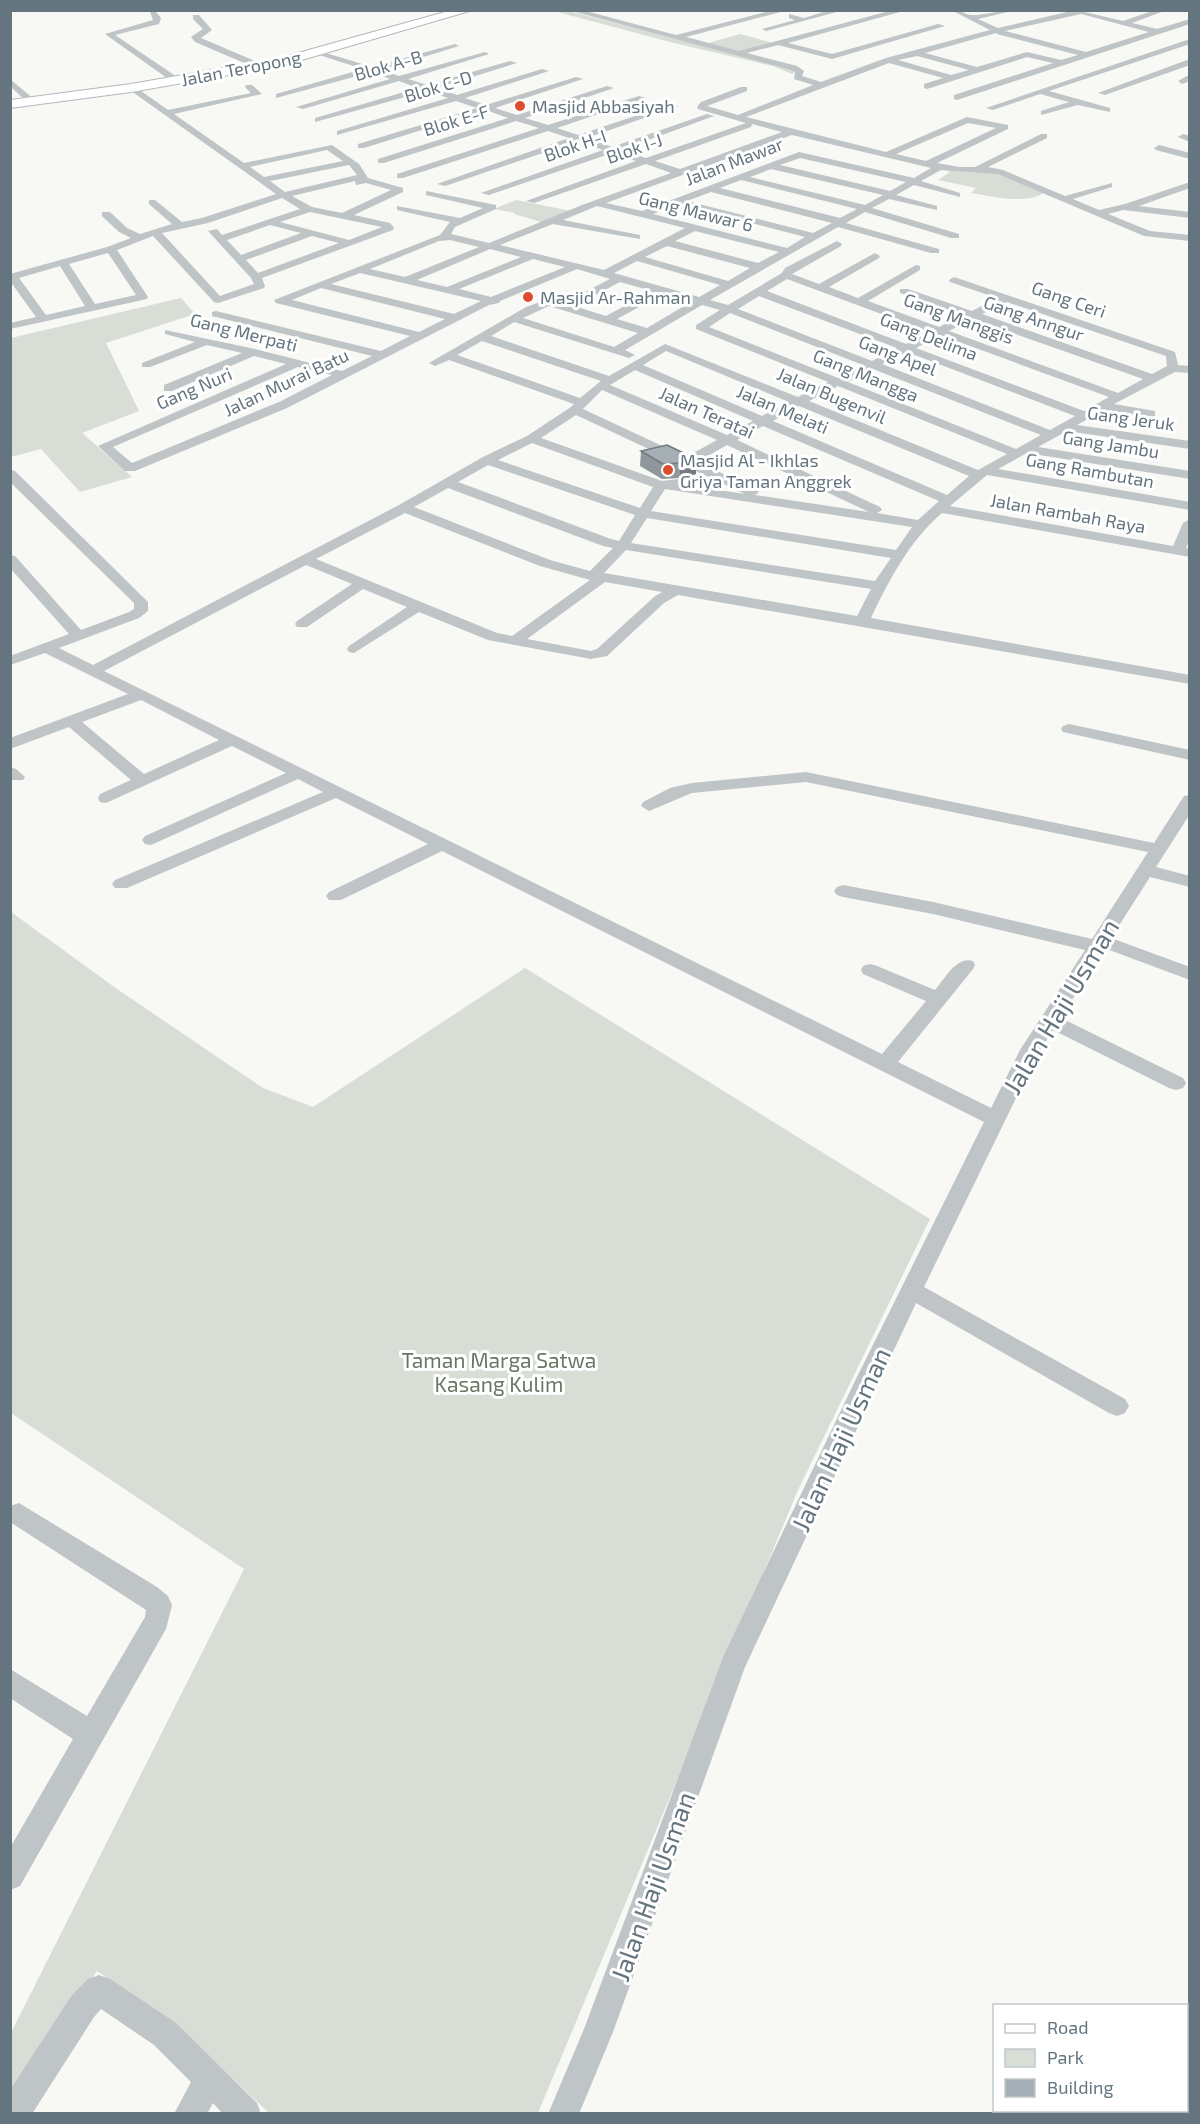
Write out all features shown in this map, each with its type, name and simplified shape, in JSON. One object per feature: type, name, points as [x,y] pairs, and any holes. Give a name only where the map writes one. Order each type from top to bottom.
[{"type":"main road","name":"Jalan Teropong","points":[[10,104],[177,81],[259,66],[319,52],[467,10]]},
{"type":"street","points":[[572,10],[797,69],[801,72],[796,77],[820,85]]},
{"type":"street","points":[[759,30],[841,10]]},
{"type":"street","points":[[739,53],[906,10],[941,26],[856,51],[826,57],[778,43]]},
{"type":"street","points":[[954,10],[1000,32],[1122,63]]},
{"type":"street","points":[[969,18],[1013,10]]},
{"type":"street","points":[[1134,10],[1154,14]]},
{"type":"street","points":[[1124,23],[1164,10]]},
{"type":"street","points":[[675,37],[779,11],[804,20]]},
{"type":"street","points":[[989,28],[1081,12],[1158,32]]},
{"type":"street","points":[[153,14],[158,20],[156,22],[109,34],[177,81]]},
{"type":"street","points":[[196,16],[208,30],[195,37],[198,40],[259,66]]},
{"type":"street","points":[[1053,18],[1076,24]]},
{"type":"street","points":[[739,118],[889,60],[1000,32],[1036,20]]},
{"type":"street","points":[[862,21],[882,27]]},
{"type":"street","points":[[957,97],[1190,21]]},
{"type":"street","points":[[1024,25],[1046,30]]},
{"type":"street","points":[[720,27],[740,33]]},
{"type":"street","points":[[835,28],[854,34]]},
{"type":"street","points":[[891,30],[910,36]]},
{"type":"street","points":[[808,35],[827,42]]},
{"type":"street","points":[[1122,36],[1190,52]]},
{"type":"street","points":[[864,37],[883,43]]},
{"type":"street","points":[[973,39],[984,42]]},
{"type":"street","points":[[1089,41],[1111,47]]},
{"type":"street","points":[[990,108],[1190,41]]},
{"type":"street","points":[[837,45],[856,51]]},
{"type":"street","points":[[279,96],[455,46]]},
{"type":"street","points":[[946,46],[965,51]]},
{"type":"street","points":[[1005,48],[1063,63]]},
{"type":"street","points":[[752,51],[803,67],[797,69]]},
{"type":"street","points":[[319,52],[681,173]]},
{"type":"street","points":[[918,53],[1107,110]]},
{"type":"street","name":"Blok A-B","points":[[300,107],[485,54]]},
{"type":"street","points":[[927,86],[1027,54]]},
{"type":"street","points":[[985,56],[1004,61]]},
{"type":"street","points":[[889,60],[951,78]]},
{"type":"street","points":[[1093,91],[1190,62]]},
{"type":"street","points":[[318,120],[513,63]]},
{"type":"street","name":"Blok C-D","points":[[340,133],[545,70]]},
{"type":"street","points":[[361,146],[579,79]]},
{"type":"street","points":[[10,81],[32,102]]},
{"type":"street","points":[[1065,83],[1120,98]]},
{"type":"street","points":[[165,113],[258,94],[249,87]]},
{"type":"street","points":[[131,88],[294,202],[390,227],[256,277]]},
{"type":"street","name":"Blok E-F","points":[[381,161],[610,88]]},
{"type":"street","points":[[744,89],[701,107],[789,133],[940,167],[1000,172],[1148,234],[1190,238]]},
{"type":"street","points":[[400,176],[642,98]]},
{"type":"street","points":[[1044,113],[1077,102]]},
{"type":"street","points":[[442,184],[674,106]]},
{"type":"street","name":"Blok H-I","points":[[486,193],[710,116]]},
{"type":"street","points":[[887,155],[967,120],[1005,128],[928,164]]},
{"type":"street","name":"Blok I-J","points":[[531,201],[748,125]]},
{"type":"street","points":[[404,281],[596,203],[789,133]]},
{"type":"street","points":[[977,169],[1044,136]]},
{"type":"street","points":[[759,144],[914,182],[957,195]]},
{"type":"street","points":[[241,166],[329,147],[358,168],[364,179]]},
{"type":"street","points":[[1159,148],[1190,156]]},
{"type":"street","name":"Jalan Mawar","points":[[644,214],[800,155]]},
{"type":"street","points":[[261,180],[351,162]]},
{"type":"street","points":[[771,166],[934,208]]},
{"type":"street","points":[[617,350],[813,236],[940,167]]},
{"type":"street","points":[[739,177],[865,208],[955,236]]},
{"type":"street","points":[[325,197],[364,179]]},
{"type":"street","points":[[43,319],[12,277],[111,249],[155,232],[204,221],[283,195],[364,179],[400,190],[344,216]]},
{"type":"street","points":[[1064,199],[1109,184]]},
{"type":"street","points":[[1099,213],[1190,185]]},
{"type":"street","points":[[708,188],[934,251]]},
{"type":"street","points":[[280,301],[444,237],[451,225],[493,207],[429,193]]},
{"type":"street","points":[[676,201],[813,236]]},
{"type":"street","points":[[152,202],[180,226]]},
{"type":"street","name":"Gang Mawar 6","points":[[596,203],[788,251]]},
{"type":"street","points":[[219,238],[309,206]]},
{"type":"street","points":[[1123,207],[1188,214]]},
{"type":"street","points":[[400,208],[414,215],[461,221]]},
{"type":"street","points":[[106,214],[123,230],[141,239]]},
{"type":"street","points":[[155,232],[218,300],[258,287],[260,285],[256,277],[204,221]]},
{"type":"street","points":[[554,221],[636,237]]},
{"type":"street","points":[[269,222],[350,243]]},
{"type":"street","points":[[605,274],[695,227]]},
{"type":"street","points":[[239,259],[311,233]]},
{"type":"street","name":"Gang Apel","points":[[444,237],[576,266],[729,309],[1053,435]]},
{"type":"street","points":[[666,242],[759,267]]},
{"type":"street","points":[[729,309],[786,275],[789,270],[837,244]]},
{"type":"street","points":[[10,326],[143,297],[111,249]]},
{"type":"street","points":[[448,291],[532,256]]},
{"type":"street","points":[[821,287],[875,256]]},
{"type":"street","points":[[637,258],[731,285]]},
{"type":"street","points":[[63,263],[92,309]]},
{"type":"street","name":"Jalan Murai Batu","points":[[104,446],[130,468],[162,456],[284,405],[455,318],[576,266]]},
{"type":"street","points":[[860,301],[916,268]]},
{"type":"street","points":[[361,270],[530,309]]},
{"type":"street","name":"Gang Manggis","points":[[786,275],[1119,397]]},
{"type":"street","points":[[566,306],[619,278]]},
{"type":"street","name":"Gang Ceri","points":[[954,280],[1171,354],[1173,368]]},
{"type":"street","points":[[320,285],[455,318]]},
{"type":"street","points":[[609,319],[662,290]]},
{"type":"street","name":"Gang Anngur","points":[[904,291],[1153,378]]},
{"type":"street","name":"Gang Delima","points":[[759,292],[1086,416]]},
{"type":"street","points":[[255,295],[422,336]]},
{"type":"street","points":[[688,461],[872,364],[1008,297]]},
{"type":"street","points":[[435,363],[530,309],[549,302],[648,332]]},
{"type":"street","name":"Gang Mangga","points":[[729,309],[701,324],[702,329],[837,383],[1022,451]]},
{"type":"street","points":[[216,314],[384,355]]},
{"type":"street","name":"Jalan Melati","points":[[516,319],[617,350],[639,363],[944,505]]},
{"type":"street","name":"Gang Merpati","points":[[169,332],[345,375]]},
{"type":"street","name":"Jalan Teratai","points":[[482,337],[606,383],[894,519]]},
{"type":"street","points":[[146,366],[207,341]]},
{"type":"street","name":"Jalan Bugenvil","points":[[639,363],[658,349],[672,348],[982,473]]},
{"type":"street","points":[[168,388],[255,352]]},
{"type":"street","points":[[448,356],[577,406],[771,501]]},
{"type":"street","name":"Gang Nuri","points":[[104,446],[298,363]]},
{"type":"street","points":[[92,671],[404,508],[487,460],[531,439],[606,383],[639,363]]},
{"type":"street","points":[[862,621],[879,586],[921,524],[982,473],[1173,368],[1190,370]]},
{"type":"street","points":[[1101,406],[1151,414]]},
{"type":"street","name":"Gang Jeruk","points":[[1067,427],[1190,445]]},
{"type":"street","points":[[531,439],[661,485],[921,524]]},
{"type":"street","name":"Gang Jambu","points":[[1022,451],[1190,475]]},
{"type":"street","points":[[487,460],[644,514],[900,555]]},
{"type":"street","points":[[513,642],[598,577],[623,545],[661,485],[707,470]]},
{"type":"street","name":"Gang Rambutan","points":[[982,473],[1190,506]]},
{"type":"street","points":[[10,474],[141,602],[141,611],[47,648],[13,655]]},
{"type":"street","points":[[447,483],[588,537],[623,545],[879,586]]},
{"type":"street","name":"Jalan Rambah Raya","points":[[944,505],[1184,552]]},
{"type":"street","points":[[404,508],[545,563],[598,577],[862,621],[1190,680]]},
{"type":"street","points":[[1184,552],[1190,523]]},
{"type":"street","points":[[10,559],[80,636]]},
{"type":"street","points":[[306,560],[493,637],[596,655],[602,653],[658,600],[676,590]]},
{"type":"street","points":[[302,624],[361,584]]},
{"type":"street","points":[[354,649],[418,606]]},
{"type":"street","points":[[47,648],[994,1118]]},
{"type":"street","points":[[10,744],[141,695]]},
{"type":"street","points":[[71,721],[142,781]]},
{"type":"street","points":[[1069,729],[1190,755]]},
{"type":"street","points":[[106,798],[232,740]]},
{"type":"street","points":[[151,840],[299,773]]},
{"type":"street","points":[[649,806],[676,792],[692,788],[806,777],[1158,849]]},
{"type":"street","points":[[121,884],[337,792]]},
{"type":"street","name":"Jalan Haji Usman","points":[[563,2114],[598,2032],[733,1664],[911,1290],[1027,1055],[1190,800]]},
{"type":"street","points":[[335,896],[443,844]]},
{"type":"street","points":[[1145,870],[1190,882]]},
{"type":"street","points":[[843,891],[1098,943],[1190,974]]},
{"type":"street","points":[[885,1064],[966,965]]},
{"type":"street","points":[[870,970],[938,999]]},
{"type":"street","points":[[1049,1020],[1176,1083]]},
{"type":"street","points":[[911,1290],[1116,1406]]},
{"type":"street","points":[[10,1876],[157,1620],[159,1605],[148,1595],[19,1514]]},
{"type":"street","points":[[10,1682],[91,1735]]},
{"type":"street","points":[[13,2114],[83,2006],[99,1990],[165,2034],[246,2114]]},
{"type":"street","points":[[189,2114],[210,2079]]},
{"type":"green space","points":[[554,11],[568,11],[777,64],[796,71],[792,74],[773,66],[670,42]]},
{"type":"green space","points":[[740,34],[773,43],[741,52],[708,43]]},
{"type":"green space","points":[[942,169],[997,173],[1044,193],[1036,197],[1018,199],[971,193],[976,188],[938,180],[950,172]]},
{"type":"green space","points":[[516,200],[571,211],[541,222],[494,209]]},
{"type":"green space","points":[[181,298],[195,314],[106,343],[139,411],[82,433],[132,477],[80,492],[41,449],[11,457],[11,338]]},
{"type":"green space","name":"Taman Marga Satwa Kasang Kulim","points":[[11,912],[117,989],[263,1088],[313,1107],[525,968],[930,1219],[798,1490],[538,2113],[269,2113],[183,2032],[97,1971],[11,2096],[11,2033],[244,1569],[11,1413]]},
{"type":"building","points":[[667,445],[696,459],[663,464],[641,451]]},
{"type":"place","name":"Masjid Abbasiyah","points":[[520,106]]},
{"type":"place","name":"Masjid Ar-Rahman","points":[[528,297]]},
{"type":"place","name":"Masjid Al - Ikhlas Griya Taman Anggrek","points":[[668,470]]}]
